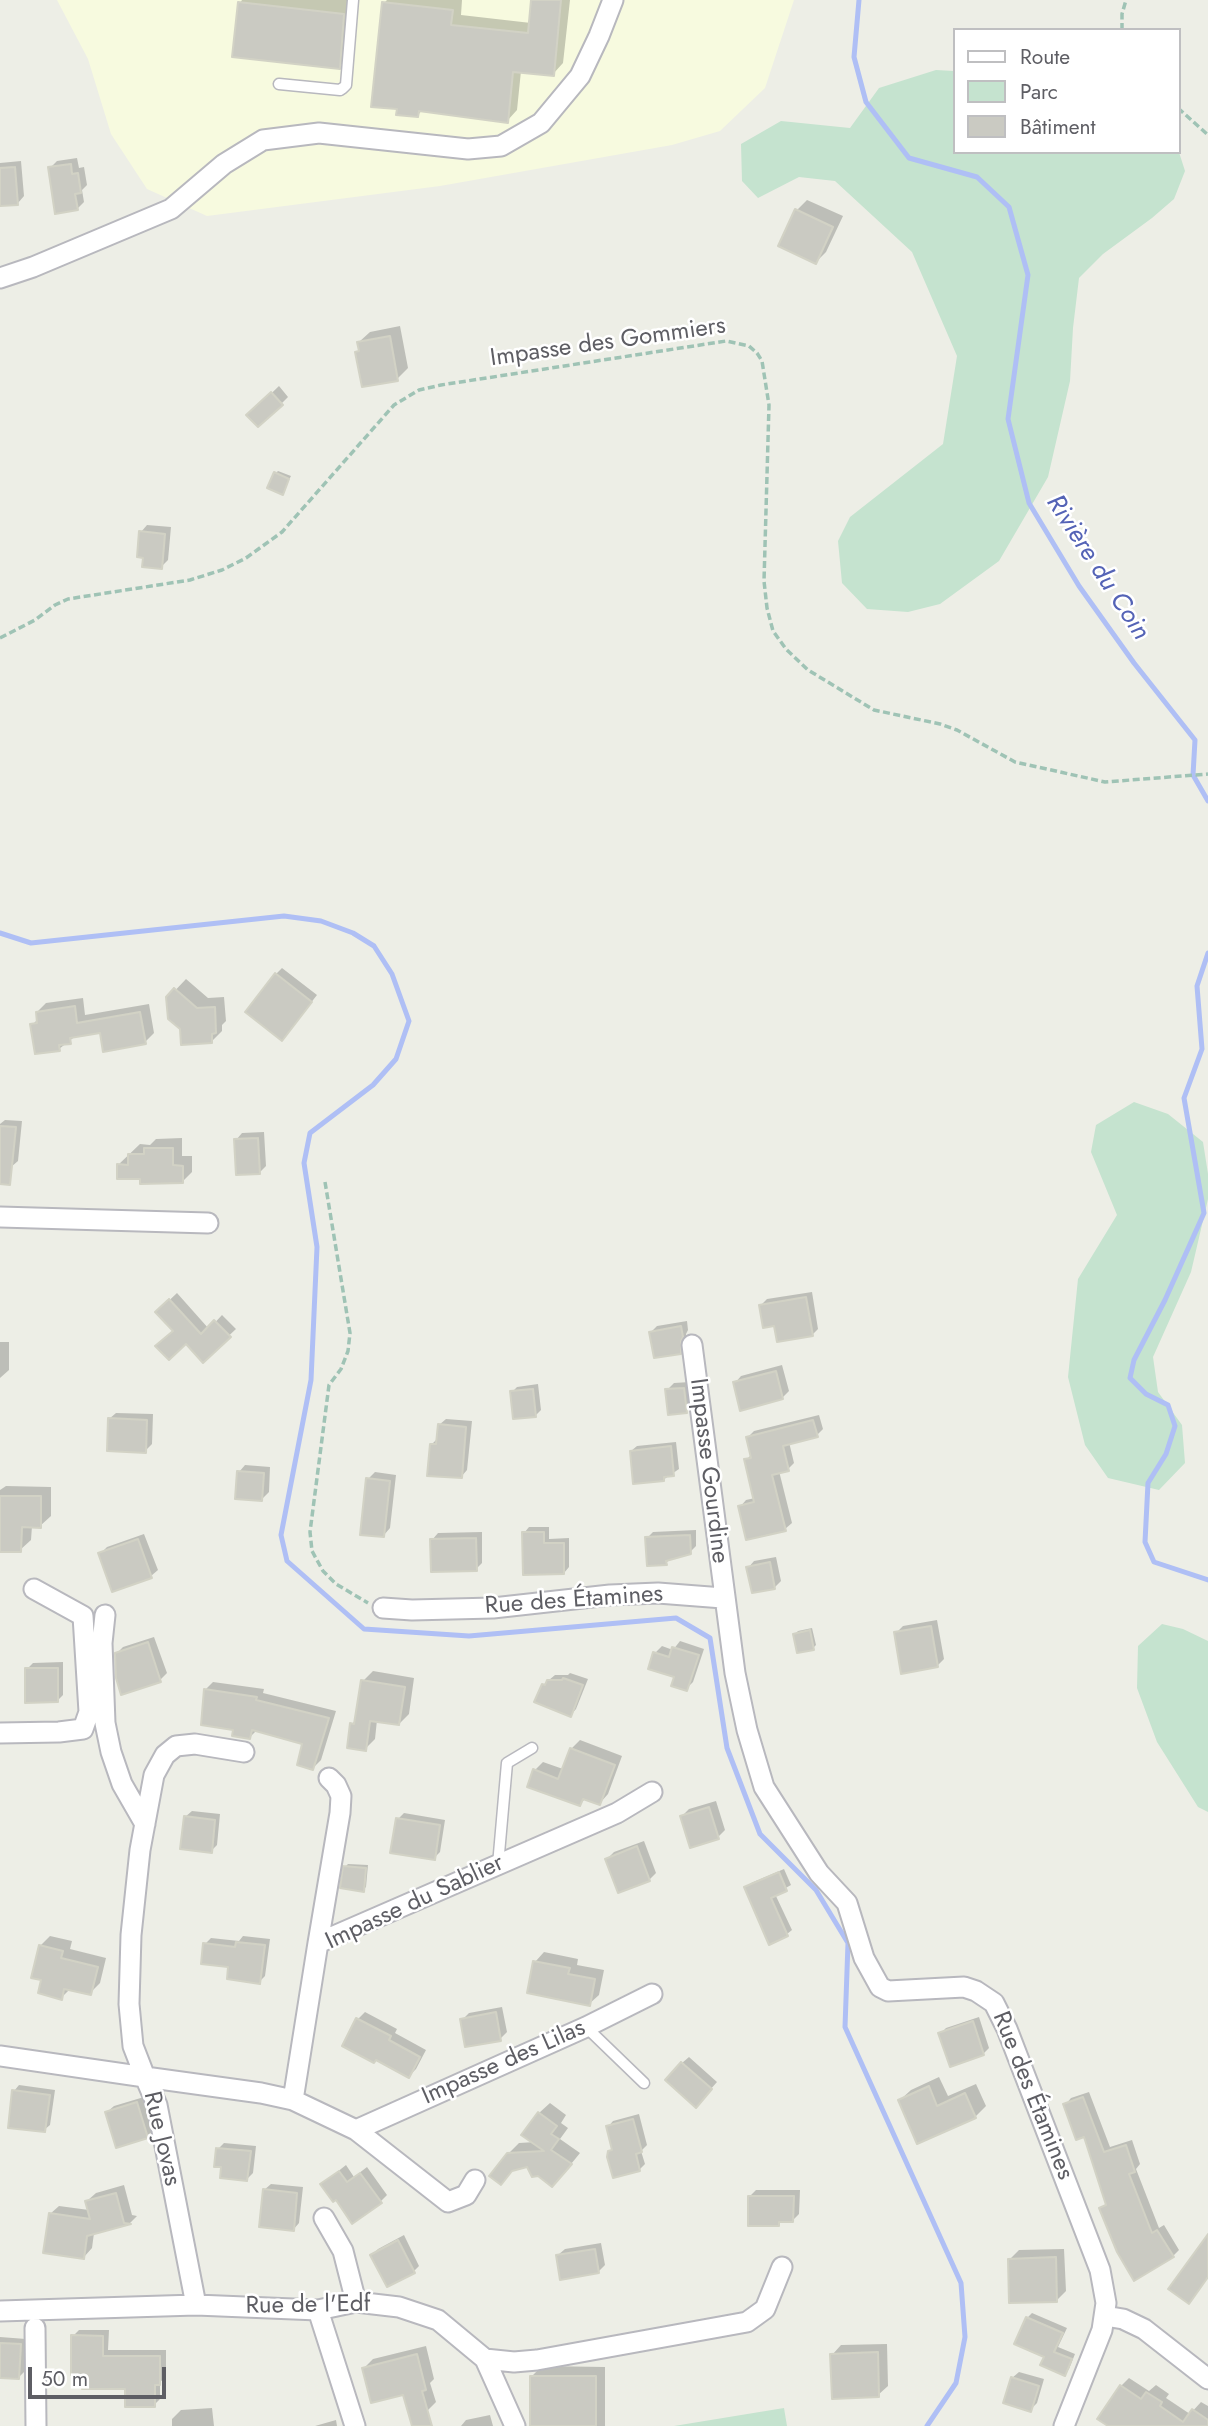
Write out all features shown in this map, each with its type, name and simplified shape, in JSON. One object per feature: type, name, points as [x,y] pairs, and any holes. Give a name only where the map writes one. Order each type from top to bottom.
[{"type":"street","points":[[0,278],[33,268],[171,209],[224,164],[263,140],[318,133],[468,149],[501,146],[541,122],[580,76],[613,0]]},
{"type":"street","points":[[0,1217],[208,1223]]},
{"type":"street","name":"Impasse Gourdine","points":[[692,1345],[723,1598]]},
{"type":"street","points":[[0,1733],[59,1732],[83,1728],[89,1712],[83,1616],[34,1589]]},
{"type":"street","name":"Rue des Étamines","points":[[383,1608],[493,1608],[610,1595],[658,1593],[723,1598],[742,1707],[764,1787],[819,1873],[847,1903],[864,1958],[880,1987],[888,1991],[964,1987],[976,1991],[994,2003],[1007,2029],[1100,2270],[1105,2289],[1105,2316]]},
{"type":"street","points":[[105,1615],[102,1643],[105,1723],[122,1784],[145,1824]]},
{"type":"street","points":[[244,1752],[195,1744],[176,1746],[165,1755],[154,1775],[131,1935],[129,2004],[133,2046],[145,2077],[293,2100],[356,2130],[448,2202],[466,2195],[475,2180]]},
{"type":"street","points":[[318,1943],[340,1813],[341,1796],[329,1778]]},
{"type":"street","name":"Impasse du Sablier","points":[[293,2100],[318,1943],[617,1814],[652,1793]]},
{"type":"street","name":"Impasse des Lilas","points":[[356,2130],[652,1994]]},
{"type":"street","name":"Rue Jovas","points":[[0,2056],[145,2077],[157,2105],[195,2305]]},
{"type":"street","points":[[324,2218],[343,2251],[356,2302]]},
{"type":"street","points":[[485,2359],[514,2362],[537,2360],[747,2322],[765,2309],[782,2267]]},
{"type":"street","name":"Rue de l'Edf","points":[[0,2311],[195,2305],[318,2310],[356,2302],[399,2307],[438,2320],[485,2359],[515,2426]]},
{"type":"street","points":[[318,2310],[355,2426]]},
{"type":"street","points":[[1064,2426],[1099,2342],[1105,2316],[1124,2319],[1144,2329],[1208,2379]]},
{"type":"street","points":[[35,2328],[36,2426]]},
{"type":"lane","points":[[279,84],[340,90],[346,85],[353,0]]},
{"type":"lane","points":[[498,1865],[508,1763],[532,1748]]},
{"type":"lane","points":[[586,2026],[644,2083]]},
{"type":"path","points":[[1122,28],[1126,0]]},
{"type":"path","points":[[1180,110],[1208,135]]},
{"type":"path","name":"Impasse des Gommiers","points":[[0,638],[68,599],[190,580],[222,570],[246,558],[282,532],[394,405],[419,390],[726,341],[749,346],[757,352],[762,361],[769,405],[764,581],[767,608],[773,631],[786,649],[808,670],[874,710],[957,730],[1015,761],[1105,782],[1208,774]]},
{"type":"path","points":[[325,1182],[350,1333],[348,1351],[341,1369],[329,1385],[310,1532],[312,1551],[323,1571],[336,1584],[361,1601],[383,1608]]},
{"type":"shaded area","points":[[57,0],[794,0],[765,88],[720,131],[672,145],[440,186],[207,216],[147,189],[111,134],[88,59]]},
{"type":"green space","points":[[936,70],[953,71],[953,154],[1180,154],[1185,171],[1174,199],[1103,254],[1079,278],[1070,381],[1048,477],[999,561],[940,604],[908,612],[867,609],[842,583],[838,541],[850,517],[943,444],[957,356],[912,252],[835,181],[799,177],[758,198],[742,181],[741,144],[781,121],[850,128],[879,88]]},
{"type":"green space","points":[[1134,1102],[1168,1114],[1203,1142],[1208,1174],[1208,1199],[1191,1272],[1153,1357],[1158,1392],[1182,1425],[1185,1463],[1159,1490],[1108,1478],[1085,1445],[1068,1377],[1078,1279],[1117,1215],[1091,1152],[1096,1125]]},
{"type":"green space","points":[[1162,1624],[1183,1629],[1208,1641],[1208,1812],[1198,1807],[1157,1742],[1137,1688],[1138,1646]]},
{"type":"green space","points":[[784,2408],[787,2426],[674,2426]]},
{"type":"building","points":[[531,0],[561,0],[554,76],[513,72],[508,123],[419,111],[418,117],[396,115],[397,109],[371,107],[382,2],[453,10],[451,25],[528,33]]},
{"type":"building","points":[[238,2],[344,14],[340,69],[232,57]]},
{"type":"building","points":[[71,164],[72,174],[78,173],[81,193],[75,194],[78,210],[55,214],[48,167]]},
{"type":"building","points":[[15,167],[18,205],[0,206],[0,168]]},
{"type":"building","points":[[795,209],[833,227],[816,264],[778,246]]},
{"type":"building","points":[[390,336],[398,381],[362,387],[355,352],[359,351],[357,342]]},
{"type":"building","points":[[271,392],[283,405],[258,427],[246,415]]},
{"type":"building","points":[[274,472],[289,479],[283,495],[267,488]]},
{"type":"building","points":[[139,531],[165,534],[162,569],[142,567],[143,558],[137,557]]},
{"type":"building","points":[[275,973],[312,1002],[282,1041],[245,1012]]},
{"type":"building","points":[[174,988],[197,1008],[215,1007],[216,1033],[212,1034],[212,1043],[181,1045],[180,1029],[168,1019],[166,997]]},
{"type":"building","points":[[75,1006],[77,1023],[140,1012],[146,1044],[103,1052],[100,1033],[70,1038],[71,1044],[59,1045],[60,1051],[35,1054],[30,1024],[37,1023],[36,1012]]},
{"type":"building","points":[[0,1126],[16,1127],[10,1185],[0,1184]]},
{"type":"building","points":[[258,1138],[260,1174],[236,1175],[234,1139]]},
{"type":"building","points":[[144,1148],[173,1148],[173,1165],[183,1166],[183,1183],[140,1184],[140,1179],[117,1179],[117,1164],[128,1165],[128,1154],[144,1154]]},
{"type":"building","points":[[806,1297],[813,1336],[777,1342],[774,1326],[763,1328],[759,1305]]},
{"type":"building","points":[[169,1299],[201,1334],[214,1320],[231,1337],[203,1363],[186,1344],[169,1360],[155,1346],[173,1331],[155,1312]]},
{"type":"building","points":[[681,1326],[681,1354],[654,1358],[649,1332]]},
{"type":"building","points":[[776,1371],[783,1399],[740,1411],[733,1382]]},
{"type":"building","points":[[684,1388],[687,1413],[668,1415],[665,1389]]},
{"type":"building","points":[[533,1389],[536,1417],[513,1419],[510,1391]]},
{"type":"building","points":[[108,1418],[147,1420],[146,1453],[107,1451]]},
{"type":"building","points":[[813,1420],[818,1437],[783,1446],[789,1471],[772,1475],[786,1531],[746,1540],[738,1506],[754,1502],[744,1459],[751,1458],[746,1437]]},
{"type":"building","points":[[438,1424],[466,1427],[462,1478],[427,1476],[430,1444],[436,1444]]},
{"type":"building","points":[[671,1446],[674,1476],[664,1477],[664,1481],[633,1484],[630,1451]]},
{"type":"building","points":[[237,1471],[264,1473],[262,1501],[235,1499]]},
{"type":"building","points":[[366,1478],[390,1481],[384,1537],[360,1535]]},
{"type":"building","points":[[0,1496],[41,1496],[41,1528],[22,1527],[21,1552],[0,1552]]},
{"type":"building","points":[[522,1532],[544,1532],[544,1543],[564,1543],[564,1574],[523,1575]]},
{"type":"building","points":[[690,1535],[691,1554],[666,1561],[667,1565],[647,1566],[645,1537]]},
{"type":"building","points":[[476,1538],[477,1571],[431,1572],[430,1539]]},
{"type":"building","points":[[138,1539],[152,1578],[112,1592],[98,1553]]},
{"type":"building","points":[[770,1562],[775,1589],[752,1593],[746,1567]]},
{"type":"building","points":[[931,1626],[938,1667],[901,1674],[894,1632]]},
{"type":"building","points":[[810,1630],[814,1650],[797,1653],[793,1634]]},
{"type":"building","points":[[148,1642],[161,1682],[121,1695],[116,1678],[115,1653]]},
{"type":"building","points":[[672,1647],[699,1655],[687,1691],[671,1686],[674,1677],[648,1669],[653,1652],[669,1657]]},
{"type":"building","points":[[25,1668],[58,1668],[58,1702],[25,1703]]},
{"type":"building","points":[[563,1678],[583,1685],[571,1717],[534,1702],[542,1684],[545,1685],[547,1680]]},
{"type":"building","points":[[361,1680],[405,1687],[399,1725],[370,1721],[366,1751],[347,1748],[350,1723],[354,1724]]},
{"type":"building","points":[[204,1689],[257,1697],[256,1700],[329,1718],[313,1770],[297,1765],[302,1744],[252,1730],[250,1739],[232,1736],[233,1730],[201,1725]]},
{"type":"building","points":[[570,1748],[615,1765],[600,1805],[583,1799],[580,1806],[527,1787],[533,1769],[558,1779]]},
{"type":"building","points":[[709,1807],[719,1839],[690,1848],[680,1816]]},
{"type":"building","points":[[184,1816],[215,1820],[212,1853],[180,1849]]},
{"type":"building","points":[[396,1818],[440,1825],[435,1860],[390,1853]]},
{"type":"building","points":[[637,1846],[650,1881],[618,1893],[605,1859]]},
{"type":"building","points":[[343,1866],[366,1868],[364,1892],[340,1888]]},
{"type":"building","points":[[779,1872],[787,1891],[771,1898],[788,1936],[769,1945],[744,1887]]},
{"type":"building","points":[[236,1942],[265,1945],[260,1984],[227,1979],[228,1967],[201,1964],[203,1943],[235,1947]]},
{"type":"building","points":[[39,1945],[63,1951],[61,1958],[98,1967],[91,1995],[64,1989],[62,2000],[38,1993],[41,1980],[31,1978]]},
{"type":"building","points":[[533,1961],[570,1968],[568,1974],[595,1979],[590,2006],[527,1993]]},
{"type":"building","points":[[496,2012],[501,2041],[465,2047],[460,2019]]},
{"type":"building","points":[[356,2018],[391,2036],[389,2040],[420,2057],[409,2078],[342,2046]]},
{"type":"building","points":[[973,2021],[984,2055],[950,2067],[938,2033]]},
{"type":"building","points":[[681,2062],[712,2089],[696,2108],[665,2080]]},
{"type":"building","points":[[929,2086],[937,2106],[965,2093],[976,2118],[917,2144],[898,2100]]},
{"type":"building","points":[[12,2090],[50,2095],[45,2132],[8,2128]]},
{"type":"building","points":[[1083,2097],[1104,2152],[1126,2145],[1135,2172],[1129,2174],[1152,2233],[1157,2230],[1174,2257],[1134,2281],[1117,2252],[1099,2208],[1106,2205],[1084,2137],[1076,2140],[1063,2104]]},
{"type":"building","points":[[137,2102],[148,2138],[116,2148],[105,2112]]},
{"type":"building","points":[[538,2112],[557,2126],[551,2134],[559,2139],[551,2150],[572,2164],[552,2187],[538,2176],[532,2177],[527,2167],[512,2171],[501,2185],[489,2176],[507,2153],[544,2151],[521,2135]]},
{"type":"building","points":[[633,2119],[642,2152],[636,2154],[640,2171],[613,2178],[607,2157],[608,2151],[612,2150],[606,2126]]},
{"type":"building","points":[[216,2148],[251,2151],[247,2181],[220,2178],[221,2167],[214,2167]]},
{"type":"building","points":[[339,2171],[347,2182],[360,2173],[382,2203],[352,2224],[336,2200],[333,2202],[320,2184]]},
{"type":"building","points":[[263,2189],[297,2193],[294,2231],[259,2227]]},
{"type":"building","points":[[116,2193],[124,2223],[131,2224],[87,2236],[84,2259],[43,2253],[49,2213],[90,2219],[85,2201]]},
{"type":"building","points":[[748,2196],[794,2196],[793,2222],[779,2222],[779,2226],[748,2226]]},
{"type":"building","points":[[1208,2234],[1208,2277],[1189,2304],[1168,2289]]},
{"type":"building","points":[[398,2240],[415,2273],[387,2287],[370,2255]]},
{"type":"building","points":[[595,2249],[599,2273],[560,2280],[556,2255]]},
{"type":"building","points":[[1056,2257],[1057,2302],[1009,2303],[1008,2259]]},
{"type":"building","points":[[1026,2317],[1063,2333],[1054,2352],[1072,2359],[1065,2376],[1040,2365],[1044,2357],[1014,2344]]},
{"type":"building","points":[[71,2335],[103,2336],[103,2356],[160,2356],[160,2385],[155,2385],[155,2407],[125,2407],[125,2389],[82,2389],[82,2375],[71,2375]]},
{"type":"building","points":[[0,2343],[21,2344],[19,2379],[0,2378]]},
{"type":"building","points":[[878,2352],[879,2397],[832,2399],[830,2354]]},
{"type":"building","points":[[417,2354],[426,2390],[422,2391],[432,2426],[412,2426],[403,2395],[371,2403],[362,2368]]},
{"type":"building","points":[[530,2376],[596,2376],[596,2426],[530,2426]]},
{"type":"building","points":[[1011,2377],[1039,2386],[1031,2412],[1003,2403]]},
{"type":"building","points":[[1120,2385],[1141,2399],[1146,2392],[1162,2402],[1160,2406],[1183,2422],[1192,2409],[1208,2420],[1208,2426],[1108,2426],[1097,2419]]},
{"type":"waterway","name":"Rivière du Coin","points":[[859,0],[854,57],[866,102],[909,158],[977,177],[1009,207],[1028,275],[1008,419],[1029,503],[1079,586],[1134,663],[1195,740],[1193,775],[1208,801]]},
{"type":"waterway","points":[[0,933],[31,943],[284,916],[321,921],[353,933],[374,946],[392,974],[409,1021],[396,1059],[373,1085],[310,1133],[304,1163],[317,1247],[311,1380],[281,1535],[287,1561],[364,1629],[469,1636],[676,1618],[710,1638],[727,1748],[760,1834],[816,1890],[848,1943],[845,2027],[961,2283],[965,2337],[956,2383],[927,2426]]},
{"type":"waterway","name":"Rivière du Coin","points":[[1208,953],[1197,986],[1202,1049],[1184,1098],[1204,1213],[1165,1300],[1134,1360],[1130,1378],[1146,1394],[1168,1405],[1175,1426],[1166,1454],[1148,1483],[1145,1542],[1154,1562],[1208,1580]]}]
